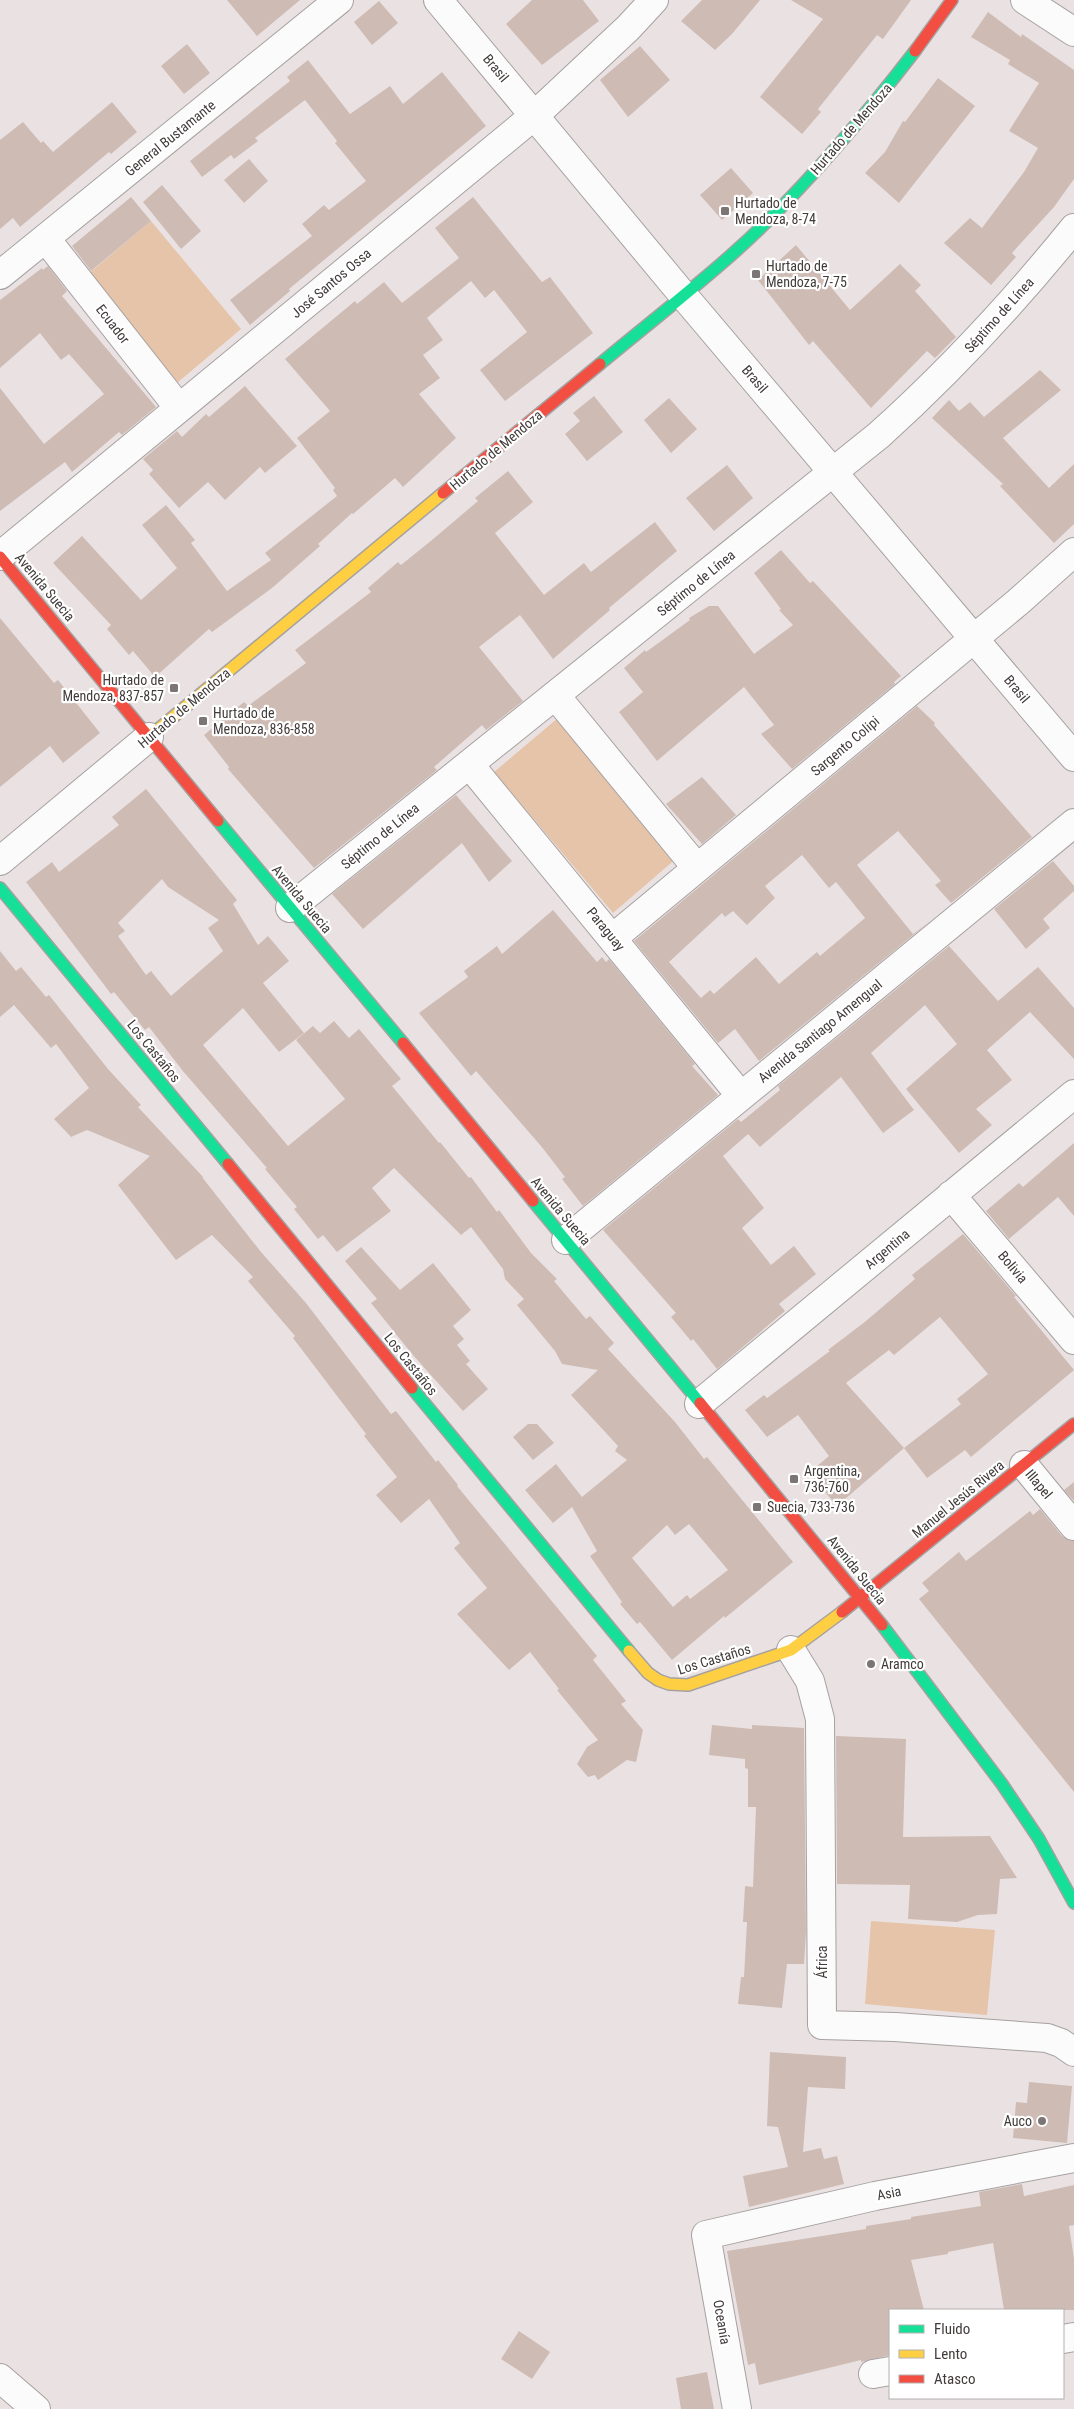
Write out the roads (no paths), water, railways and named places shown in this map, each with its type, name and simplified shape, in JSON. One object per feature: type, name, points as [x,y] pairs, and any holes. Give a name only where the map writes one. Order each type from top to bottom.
[{"type":"main road","name":"Hurtado de Mendoza","points":[[150,737],[730,256],[785,204],[837,148],[886,90],[952,0]]},
{"type":"main road","name":"Avenida Suecia","points":[[0,556],[566,1240],[699,1404],[861,1597],[1002,1784],[1039,1839],[1074,1903]]},
{"type":"main road","name":"Los Castaños","points":[[0,888],[649,1676],[666,1684],[688,1685],[791,1650],[861,1597]]},
{"type":"main road","name":"Manuel Jesús Rivera","points":[[861,1597],[1074,1424]]},
{"type":"street","name":"General Bustamante","points":[[0,275],[339,0]]},
{"type":"street","name":"Brasil","points":[[438,0],[683,296],[1074,757]]},
{"type":"street","name":"José Santos Ossa","points":[[0,556],[534,115],[628,28],[654,0]]},
{"type":"street","points":[[1025,0],[1074,32]]},
{"type":"street","name":"Séptimo de Línea","points":[[290,908],[879,436],[952,366],[1028,284],[1074,228]]},
{"type":"street","name":"Ecuador","points":[[46,239],[180,408]]},
{"type":"street","name":"Sargento Colipi","points":[[614,938],[974,638],[1074,552]]},
{"type":"street","points":[[555,695],[698,868]]},
{"type":"street","name":"Hurtado de Mendoza","points":[[0,861],[150,737]]},
{"type":"street","name":"Paraguay","points":[[469,764],[614,938],[741,1096]]},
{"type":"street","name":"Avenida Santiago Amengual","points":[[566,1240],[1074,823]]},
{"type":"street","name":"Argentina","points":[[699,1404],[1074,1094]]},
{"type":"street","name":"Bolivia","points":[[951,1195],[1074,1340]]},
{"type":"street","name":"Illapel","points":[[1024,1465],[1074,1526]]},
{"type":"street","name":"África","points":[[791,1650],[810,1681],[820,1719],[822,2026],[895,2027],[1046,2038],[1061,2042],[1074,2052]]},
{"type":"street","name":"Asia","points":[[706,2235],[875,2196],[1074,2158]]},
{"type":"street","name":"Oceanía","points":[[706,2235],[737,2409]]},
{"type":"street","points":[[0,2378],[36,2409]]},
{"type":"place","name":"Hurtado de Mendoza, 8-74","points":[[725,211]]},
{"type":"place","name":"Hurtado de Mendoza, 7-75","points":[[756,274]]},
{"type":"place","name":"Hurtado de Mendoza, 837-857","points":[[174,688]]},
{"type":"place","name":"Hurtado de Mendoza, 836-858","points":[[203,721]]},
{"type":"place","name":"Argentina, 736-760","points":[[794,1479]]},
{"type":"place","name":"Suecia, 733-736","points":[[757,1507]]},
{"type":"place","name":"Aramco","points":[[871,1664]]},
{"type":"place","name":"Auco","points":[[1042,2121]]}]
